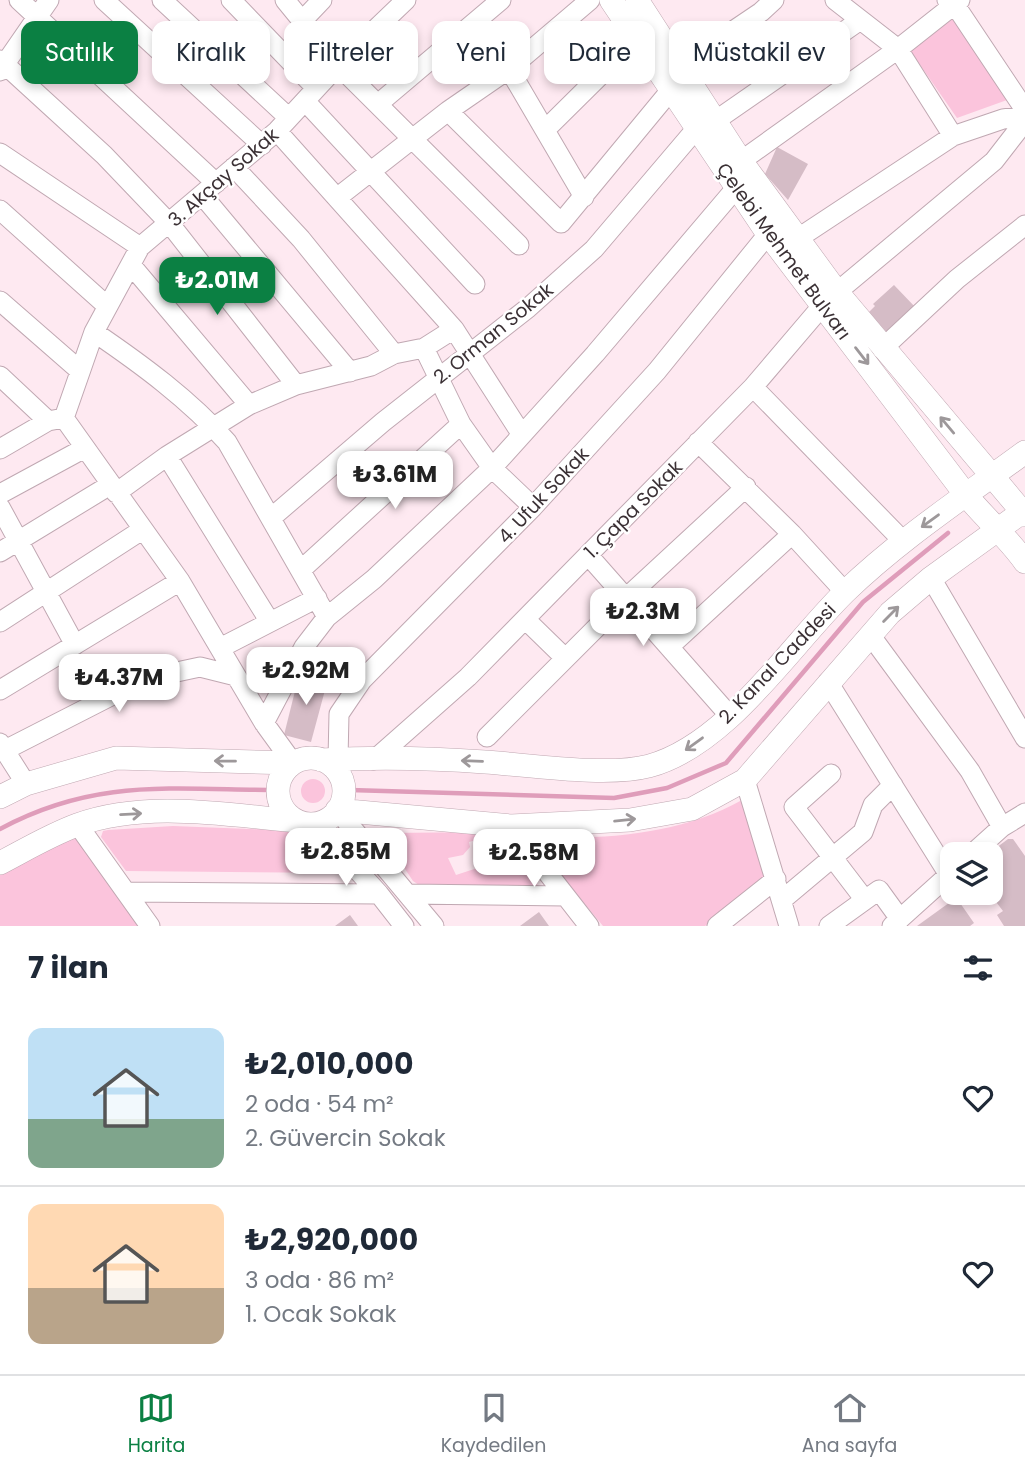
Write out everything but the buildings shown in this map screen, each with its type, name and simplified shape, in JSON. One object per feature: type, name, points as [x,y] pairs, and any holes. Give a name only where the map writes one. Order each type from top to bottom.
[{"type":"main road","name":"Çelebi Mehmet Bulvarı","points":[[611,0],[625,21]]},
{"type":"main road","name":"Çelebi Mehmet Bulvarı","points":[[637,0],[669,48]]},
{"type":"main road","name":"Çelebi Mehmet Bulvarı","points":[[655,67],[670,91],[741,161],[797,239],[830,299],[966,495],[998,533],[1015,547],[1025,562]]},
{"type":"main road","name":"Çelebi Mehmet Bulvarı","points":[[689,84],[736,188],[768,234],[882,349],[1024,512]]},
{"type":"main road","name":"2. Kanal Caddesi","points":[[329,759],[484,761],[596,769],[646,767],[674,757],[729,715],[845,593],[903,541],[1025,452]]},
{"type":"main road","points":[[337,810],[511,826],[630,820],[692,809],[746,780],[890,613],[931,578],[1024,512]]},
{"type":"main road","points":[[0,797],[26,784],[116,758],[293,763],[306,758],[329,759],[340,776],[343,798],[337,810],[326,821],[303,822],[177,812],[119,814],[78,825],[0,863]]},
{"type":"main road","points":[[293,763],[284,772],[278,790],[284,809],[303,822]]},
{"type":"street","points":[[19,0],[210,190],[350,372]]},
{"type":"street","points":[[49,0],[35,15],[2,66],[94,146],[170,224],[296,385]]},
{"type":"street","points":[[104,0],[276,131]]},
{"type":"street","points":[[162,0],[454,328],[522,435]]},
{"type":"street","points":[[231,0],[310,94],[369,171],[475,284]]},
{"type":"street","points":[[285,0],[302,21],[322,0]]},
{"type":"street","name":"3. Akçay Sokak","points":[[384,21],[406,0]]},
{"type":"street","points":[[378,104],[501,0]]},
{"type":"street","points":[[530,51],[590,0]]},
{"type":"street","points":[[748,21],[774,0]]},
{"type":"street","points":[[835,0],[898,49],[953,136]]},
{"type":"street","points":[[741,161],[898,49],[954,2],[1025,110]]},
{"type":"street","name":"2. Orman Sokak","points":[[271,518],[438,377],[528,308],[594,249],[706,125],[859,21]]},
{"type":"street","name":"3. Akçay Sokak","points":[[56,420],[106,305],[140,247],[276,131],[320,84]]},
{"type":"street","points":[[357,84],[519,245]]},
{"type":"street","points":[[338,197],[447,111],[487,84]]},
{"type":"street","points":[[518,84],[584,197]]},
{"type":"street","points":[[545,130],[592,84]]},
{"type":"street","points":[[447,111],[561,223],[670,91]]},
{"type":"street","points":[[797,239],[953,136],[1003,119],[1025,118]]},
{"type":"street","name":"1. Çapa Sokak","points":[[374,760],[468,677],[753,387],[830,299],[994,160],[1025,118]]},
{"type":"street","points":[[1,155],[140,247]]},
{"type":"street","points":[[234,167],[301,239],[394,354]]},
{"type":"street","points":[[264,723],[304,647],[327,617],[374,579],[492,468],[736,188]]},
{"type":"street","points":[[0,210],[106,305]]},
{"type":"street","points":[[882,349],[957,279],[1025,225]]},
{"type":"street","name":"4. Ufuk Sokak","points":[[329,759],[339,713],[362,680],[533,508],[657,372],[768,234]]},
{"type":"street","points":[[131,265],[249,405]]},
{"type":"street","points":[[0,300],[78,369]]},
{"type":"street","points":[[0,552],[113,489],[249,405],[296,385],[350,372],[394,354],[424,348],[454,328]]},
{"type":"street","points":[[94,332],[134,359],[213,426],[227,442],[302,569],[327,617]]},
{"type":"street","points":[[424,348],[461,424],[492,468],[533,508]]},
{"type":"street","points":[[0,376],[56,420],[83,449],[180,581],[264,723],[293,763]]},
{"type":"street","points":[[753,387],[903,541]]},
{"type":"street","points":[[0,449],[56,420]]},
{"type":"street","points":[[302,569],[461,424]]},
{"type":"street","points":[[698,442],[792,534],[845,593]]},
{"type":"street","points":[[0,494],[83,449]]},
{"type":"street","points":[[167,456],[270,622]]},
{"type":"street","points":[[487,737],[626,598],[746,487]]},
{"type":"street","points":[[0,507],[75,645]]},
{"type":"street","points":[[0,622],[142,530]]},
{"type":"street","points":[[669,647],[792,534]]},
{"type":"street","points":[[588,555],[729,715]]},
{"type":"street","points":[[931,578],[1025,738]]},
{"type":"street","points":[[0,690],[180,581]]},
{"type":"street","points":[[220,648],[317,598]]},
{"type":"street","points":[[525,619],[565,659]]},
{"type":"street","points":[[871,636],[970,771],[1002,827]]},
{"type":"street","points":[[26,784],[2,746],[144,679],[200,667],[236,676]]},
{"type":"street","points":[[828,682],[940,858]]},
{"type":"street","points":[[831,774],[794,807],[864,900]]},
{"type":"street","points":[[746,780],[789,926]]},
{"type":"street","points":[[782,900],[863,832],[873,805],[893,785]]},
{"type":"street","points":[[337,810],[434,926]]},
{"type":"street","points":[[985,842],[1002,827],[1025,813]]},
{"type":"street","points":[[303,822],[320,829],[404,926]]},
{"type":"street","points":[[78,825],[150,926]]},
{"type":"street","points":[[511,826],[589,926]]},
{"type":"street","points":[[717,926],[776,879]]},
{"type":"street","points":[[829,926],[880,890],[896,922],[940,883]]},
{"type":"street","points":[[126,891],[379,894]]},
{"type":"street","points":[[409,894],[565,897]]},
{"type":"shaded area","points":[[954,14],[1007,100],[957,118],[909,49]]},
{"type":"shaded area","points":[[313,779],[324,786],[325,791],[318,802],[313,803],[302,796],[301,791],[308,780]]},
{"type":"shaded area","points":[[742,800],[766,876],[705,926],[603,926],[529,836],[583,837],[638,833],[692,821]]},
{"type":"shaded area","points":[[173,826],[305,831],[342,864],[347,873],[126,871],[101,837],[103,831],[108,830]]},
{"type":"shaded area","points":[[78,831],[144,926],[0,926],[0,872]]},
{"type":"shaded area","points":[[495,832],[484,849],[480,839],[469,842],[470,847],[463,855],[448,858],[456,875],[517,855],[539,887],[419,885],[413,881],[383,836],[385,833]]},
{"type":"waterway","points":[[350,790],[614,798],[667,788],[726,763],[863,602],[948,533]]},
{"type":"waterway","points":[[0,829],[34,813],[99,794],[163,789],[268,790]]}]
